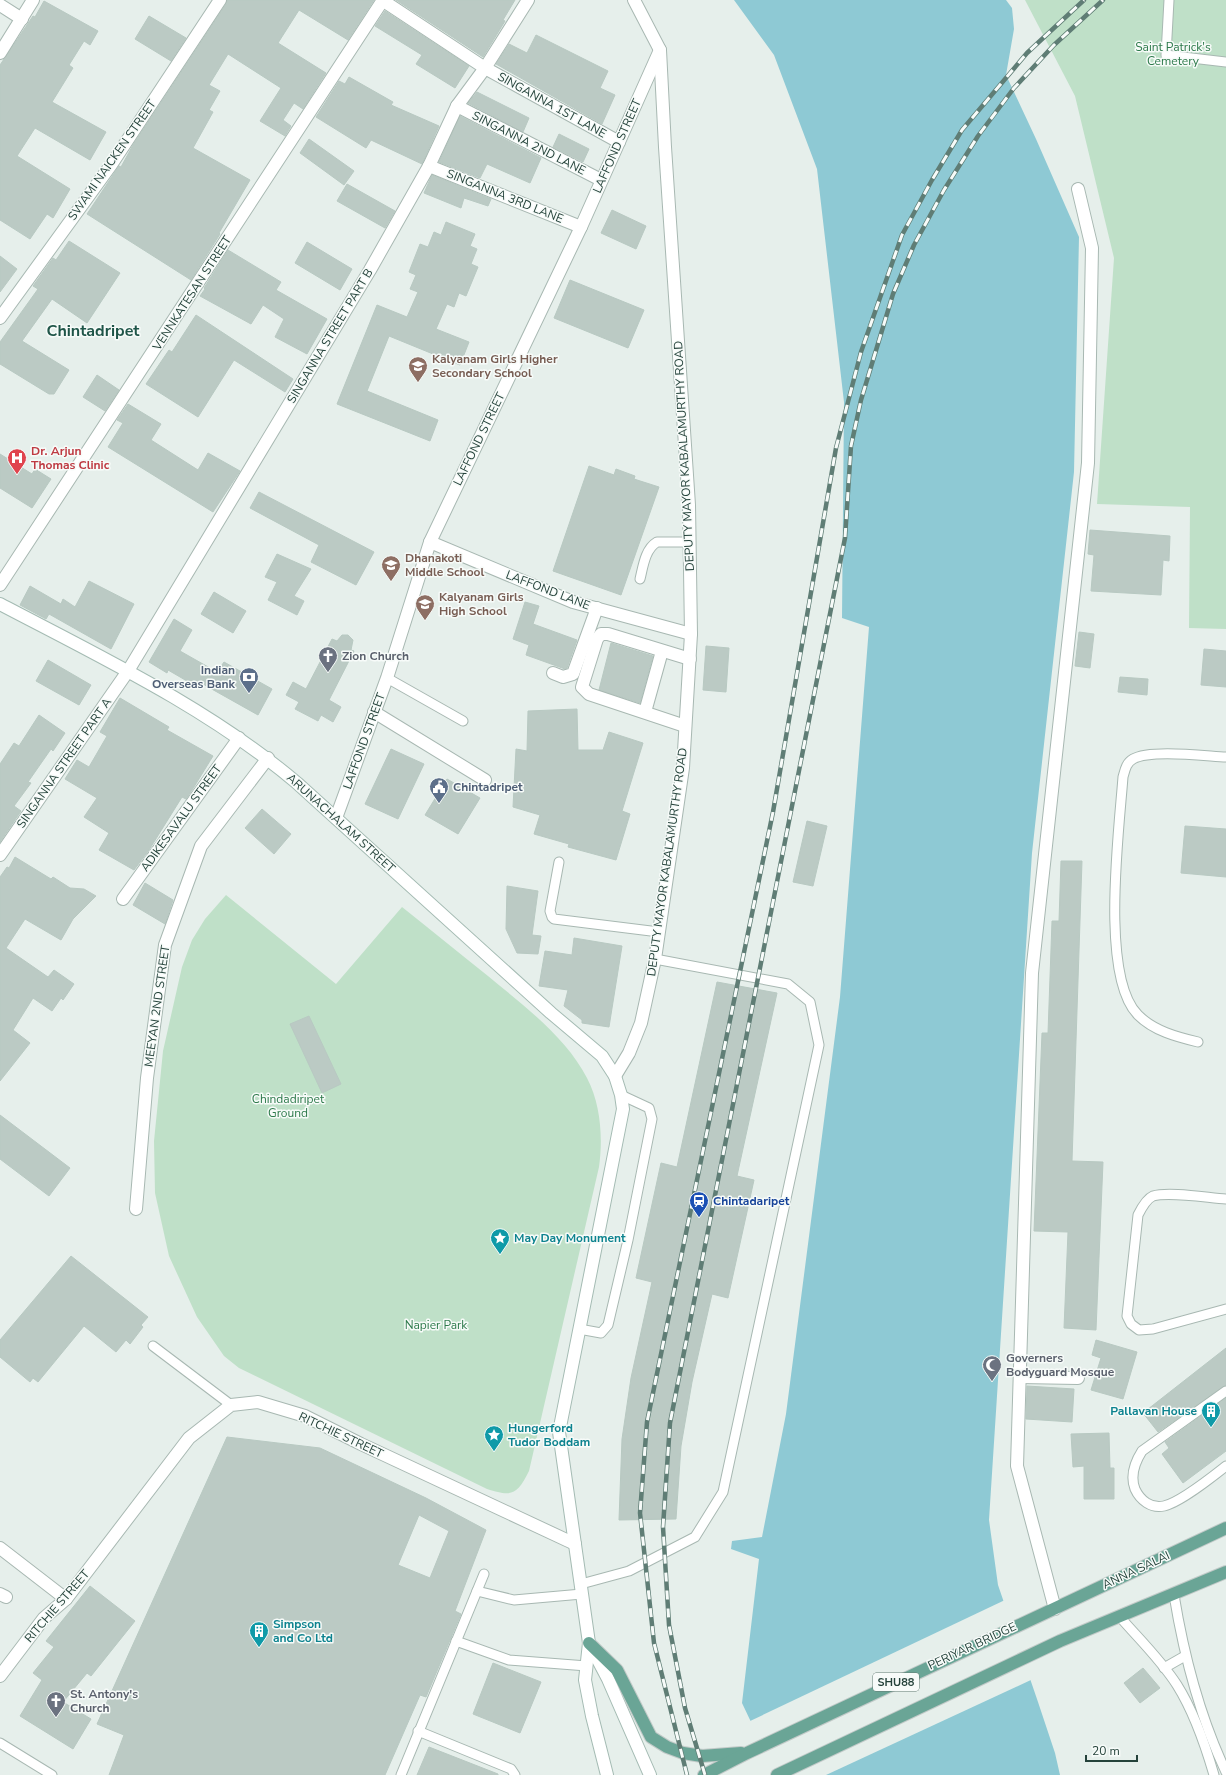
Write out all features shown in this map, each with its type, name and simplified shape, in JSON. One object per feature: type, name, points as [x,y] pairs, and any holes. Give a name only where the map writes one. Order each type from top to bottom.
[{"type":"main road","name":"ANNA SALAI","points":[[1050,1610],[1226,1528]]},
{"type":"main road","name":"SHU88","points":[[777,1775],[1060,1641],[1174,1595],[1226,1572]]},
{"type":"main road","name":"PERIYAR BRIDGE","points":[[747,1753],[1050,1610]]},
{"type":"main road","points":[[589,1643],[617,1670],[651,1737],[667,1747],[683,1753],[702,1756],[747,1753]]},
{"type":"main road","name":"SHU88","points":[[704,1775],[747,1753]]},
{"type":"street","points":[[0,53],[33,0]]},
{"type":"street","name":"SWAMI NAICKEN STREET","points":[[0,318],[111,165],[220,0]]},
{"type":"street","name":"SINGANNA 1ST LANE","points":[[383,0],[485,68],[619,142]]},
{"type":"street","name":"VENNKATESAN STREET","points":[[0,585],[383,0]]},
{"type":"street","name":"SINGANNA STREET PART B","points":[[128,671],[370,270],[429,166],[457,106],[485,68],[528,0]]},
{"type":"street","name":"DEPUTY MAYOR KABALAMURTHY ROAD","points":[[615,1076],[629,1053],[641,1024],[655,958],[683,768],[691,634],[688,486],[665,147],[660,50],[634,0]]},
{"type":"street","points":[[0,5],[22,18]]},
{"type":"street","name":"LAFFOND STREET","points":[[336,818],[387,678],[430,542],[581,227],[660,50]]},
{"type":"street","name":"SINGANNA 2ND LANE","points":[[457,106],[601,180]]},
{"type":"street","name":"SINGANNA 3RD LANE","points":[[429,166],[581,227]]},
{"type":"street","points":[[1050,1610],[1017,1466],[1032,972],[1088,463],[1092,248],[1078,189]]},
{"type":"street","name":"LAFFOND LANE","points":[[430,542],[573,602],[691,634]]},
{"type":"street","name":"ARUNACHALAM STREET","points":[[0,604],[128,671],[239,738],[268,758],[602,1056],[615,1076],[621,1095],[623,1108],[579,1328]]},
{"type":"street","points":[[552,674],[563,677],[573,674],[597,608]]},
{"type":"street","points":[[685,726],[590,694],[582,687],[597,639],[601,634],[608,634],[690,659]]},
{"type":"street","points":[[645,712],[662,651]]},
{"type":"street","name":"SINGANNA STREET PART A","points":[[0,855],[4,840],[128,671]]},
{"type":"street","points":[[374,712],[485,780]]},
{"type":"street","name":"ADIKESAVALU STREET","points":[[123,899],[239,738]]},
{"type":"street","name":"MEEYAN 2ND STREET","points":[[136,1209],[147,1078],[165,945],[201,846],[268,758]]},
{"type":"street","points":[[579,1328],[560,1432],[589,1643],[585,1680],[607,1775]]},
{"type":"street","points":[[1020,1377],[1078,1378]]},
{"type":"street","name":"RITCHIE STREET","points":[[0,1676],[44,1618],[66,1599],[189,1438],[231,1405],[258,1402],[305,1416],[361,1444],[575,1544]]},
{"type":"street","points":[[0,1548],[66,1599]]},
{"type":"street","points":[[589,1643],[608,1679],[650,1775]]},
{"type":"lane","points":[[1169,0],[1166,55],[1226,62]]},
{"type":"lane","points":[[640,579],[648,552],[652,545],[656,542],[690,542]]},
{"type":"lane","points":[[387,678],[462,721]]},
{"type":"lane","points":[[1198,1042],[1172,1035],[1151,1026],[1137,1015],[1127,997],[1119,970],[1116,952],[1115,904],[1123,777],[1126,766],[1133,759],[1147,754],[1226,757]]},
{"type":"lane","points":[[560,862],[550,911],[554,919],[659,932]]},
{"type":"lane","points":[[477,1591],[514,1600],[581,1589],[629,1571],[695,1537],[722,1492],[819,1045],[810,1002],[788,984],[655,958]]},
{"type":"lane","points":[[579,1328],[601,1333],[608,1325],[628,1240],[652,1119],[649,1108],[621,1095]]},
{"type":"lane","points":[[1226,1199],[1170,1195],[1153,1196],[1144,1204],[1138,1215],[1127,1316],[1131,1324],[1139,1330],[1153,1329],[1226,1309]]},
{"type":"lane","points":[[153,1346],[231,1405]]},
{"type":"lane","points":[[1226,1391],[1142,1451],[1137,1460],[1133,1484],[1138,1496],[1148,1504],[1163,1506],[1178,1499],[1226,1466]]},
{"type":"lane","points":[[401,1775],[484,1574]]},
{"type":"lane","points":[[1174,1595],[1184,1656],[1202,1712],[1226,1772]]},
{"type":"lane","points":[[1120,1617],[1176,1683],[1187,1702],[1202,1738],[1214,1775]]},
{"type":"lane","points":[[456,1641],[509,1660],[587,1666]]},
{"type":"lane","points":[[1164,1668],[1184,1656]]},
{"type":"lane","points":[[418,1731],[511,1769],[515,1775]]},
{"type":"lane","points":[[0,1743],[52,1775]]},
{"type":"green space","name":"Saint Patrick's Cemetery","points":[[1025,0],[1226,0],[1226,629],[1189,628],[1190,507],[1097,504],[1114,258],[1075,96]]},
{"type":"green space","points":[[226,895],[336,984],[402,907],[543,1022],[568,1049],[592,1088],[598,1110],[601,1133],[599,1167],[529,1471],[521,1485],[513,1492],[502,1493],[487,1489],[239,1368],[224,1356],[197,1317],[169,1256],[155,1193],[154,1141],[163,1051],[182,967],[192,940],[205,919]]},
{"type":"water","points":[[734,0],[1006,0],[1012,8],[1014,29],[1006,75],[1079,237],[1074,472],[1032,853],[989,1520],[998,1585],[1055,1753],[1060,1775],[776,1775],[742,1703],[759,1559],[731,1549],[732,1541],[762,1537],[786,1414],[840,997],[869,627],[842,618],[844,402],[817,169],[774,55]]},
{"type":"pier","points":[[1005,1600],[1033,1679],[826,1775],[774,1775],[748,1722]]},
{"type":"building","points":[[227,0],[374,0],[348,40],[299,10],[278,43],[326,73],[303,109],[294,103],[283,120],[291,126],[285,136],[260,121],[281,88],[228,54],[209,85],[220,91],[209,110],[213,112],[193,148],[250,180],[219,233],[220,234],[191,280],[87,214],[119,166],[121,167],[133,145],[226,4]]},
{"type":"building","points":[[396,0],[515,0],[503,20],[505,21],[483,57]]},
{"type":"building","points":[[44,1],[98,31],[90,45],[84,41],[69,65],[73,68],[52,102],[106,132],[90,160],[35,128],[17,156],[70,189],[53,218],[47,214],[30,239],[0,220],[0,65],[33,16],[35,17]]},
{"type":"building","points":[[385,11],[469,66],[455,88],[416,64],[422,55],[375,26]]},
{"type":"building","points":[[149,16],[186,38],[171,61],[135,39]]},
{"type":"building","points":[[536,35],[608,71],[600,88],[615,95],[602,124],[496,64],[509,44],[527,53]]},
{"type":"building","points":[[349,77],[393,102],[391,105],[439,126],[422,164],[371,140],[366,148],[316,117],[339,81],[345,84]]},
{"type":"building","points":[[477,92],[529,118],[523,132],[468,103]]},
{"type":"building","points":[[460,116],[541,158],[530,183],[487,164],[480,178],[439,162]]},
{"type":"building","points":[[559,134],[589,149],[583,162],[553,147]]},
{"type":"building","points":[[309,139],[354,171],[344,185],[300,153]]},
{"type":"building","points":[[432,175],[491,199],[488,206],[464,198],[461,208],[424,193]]},
{"type":"building","points":[[347,184],[395,211],[385,228],[337,201]]},
{"type":"building","points":[[612,210],[646,226],[636,249],[601,233]]},
{"type":"building","points":[[446,222],[475,234],[470,246],[477,249],[471,264],[478,267],[466,296],[459,293],[454,307],[447,304],[436,329],[469,342],[460,365],[389,336],[367,391],[438,420],[430,441],[337,404],[377,305],[407,317],[418,292],[410,289],[416,275],[409,272],[420,244],[428,247],[434,232],[441,235]]},
{"type":"building","points":[[69,241],[120,273],[87,323],[52,299],[22,341],[69,370],[54,394],[49,394],[0,364],[0,342],[38,289],[33,286],[53,258],[56,260]]},
{"type":"building","points":[[307,242],[352,269],[340,290],[295,263]]},
{"type":"building","points":[[228,250],[281,282],[276,290],[327,319],[307,354],[275,337],[284,319],[263,305],[251,324],[200,296]]},
{"type":"building","points":[[0,256],[17,269],[0,292]]},
{"type":"building","points":[[570,280],[644,310],[628,348],[554,318]]},
{"type":"building","points":[[196,315],[293,379],[285,392],[234,360],[198,417],[146,384],[169,350],[172,352]]},
{"type":"building","points":[[97,375],[119,390],[105,411],[83,397]]},
{"type":"building","points":[[128,404],[161,424],[151,440],[198,470],[208,453],[240,471],[213,512],[108,447],[123,423],[117,420]]},
{"type":"building","points":[[0,454],[32,474],[35,469],[51,479],[32,508],[0,488]]},
{"type":"building","points":[[589,466],[614,475],[616,469],[635,476],[634,479],[659,487],[621,595],[553,571]]},
{"type":"building","points":[[259,492],[374,552],[356,585],[311,562],[319,545],[250,508]]},
{"type":"building","points":[[1090,530],[1170,536],[1169,561],[1163,560],[1161,595],[1091,591],[1094,555],[1088,554]]},
{"type":"building","points":[[277,554],[311,569],[294,596],[304,601],[297,615],[268,600],[277,582],[265,577]]},
{"type":"building","points":[[89,581],[134,604],[111,649],[49,614],[46,619],[20,605],[30,586],[61,604],[63,599],[75,607]]},
{"type":"building","points":[[214,592],[246,611],[233,633],[201,614]]},
{"type":"building","points":[[525,602],[539,606],[533,624],[577,640],[567,668],[565,669],[526,655],[529,645],[513,639]]},
{"type":"building","points":[[174,619],[192,630],[180,651],[217,672],[224,662],[272,689],[258,715],[201,683],[199,688],[168,670],[167,673],[149,662]]},
{"type":"building","points":[[1079,632],[1094,634],[1090,668],[1075,666]]},
{"type":"building","name":"Zion Church","points":[[342,635],[348,635],[353,640],[351,650],[354,651],[329,700],[341,707],[333,722],[321,715],[318,721],[295,709],[299,702],[286,695],[293,682],[306,689],[332,639],[337,641]]},
{"type":"building","points":[[611,643],[653,656],[640,703],[599,690]]},
{"type":"building","points":[[706,646],[729,648],[726,692],[703,690]]},
{"type":"building","points":[[1204,649],[1226,651],[1226,687],[1201,685]]},
{"type":"building","points":[[48,660],[91,685],[79,705],[36,681]]},
{"type":"building","points":[[1120,677],[1148,679],[1147,695],[1118,692]]},
{"type":"building","points":[[120,698],[169,727],[167,730],[213,756],[186,799],[182,797],[149,850],[134,870],[99,850],[109,833],[84,817],[97,798],[65,779],[77,760],[89,767],[107,736],[100,732]]},
{"type":"building","points":[[577,709],[578,750],[603,750],[609,732],[643,743],[622,811],[630,814],[616,860],[568,847],[569,844],[534,834],[540,815],[513,807],[516,749],[527,751],[528,711]]},
{"type":"building","points":[[39,715],[65,733],[53,751],[51,749],[28,782],[31,783],[14,806],[21,811],[0,842],[0,764],[14,743],[19,746]]},
{"type":"building","points":[[391,749],[424,764],[398,819],[365,804]]},
{"type":"building","points":[[447,779],[480,798],[458,834],[425,815]]},
{"type":"building","points":[[262,809],[291,834],[274,854],[245,828]]},
{"type":"building","points":[[807,821],[827,826],[813,886],[793,882]]},
{"type":"building","points":[[1185,826],[1226,829],[1226,877],[1181,873]]},
{"type":"building","points":[[15,857],[51,879],[53,877],[70,888],[84,889],[96,896],[73,919],[61,940],[25,919],[6,948],[48,977],[54,970],[74,984],[63,1000],[61,998],[52,1011],[33,998],[13,1030],[30,1043],[0,1081],[0,877],[7,867],[9,868]]},
{"type":"building","points":[[1061,861],[1082,861],[1072,1161],[1103,1162],[1096,1330],[1064,1328],[1068,1232],[1034,1231],[1042,1033],[1048,1033],[1052,921],[1059,921]]},
{"type":"building","points":[[145,883],[173,900],[165,924],[133,905]]},
{"type":"building","points":[[507,886],[538,891],[532,935],[541,936],[538,954],[517,953],[506,929]]},
{"type":"building","points":[[574,938],[622,946],[609,1027],[582,1023],[582,1020],[564,1006],[568,990],[539,986],[545,951],[572,955]]},
{"type":"building","points":[[717,982],[777,993],[737,1176],[754,1180],[728,1298],[712,1294],[692,1382],[681,1446],[676,1519],[619,1520],[622,1439],[631,1378],[652,1282],[636,1278],[661,1163],[677,1167]]},
{"type":"building","points":[[309,1016],[341,1084],[322,1093],[290,1024]]},
{"type":"building","points":[[0,1115],[70,1168],[49,1196],[0,1159]]},
{"type":"building","points":[[71,1256],[148,1317],[141,1325],[143,1327],[130,1344],[126,1340],[116,1352],[84,1326],[38,1382],[33,1378],[30,1382],[0,1357],[0,1340]]},
{"type":"building","points":[[1096,1340],[1137,1352],[1123,1399],[1091,1390],[1101,1358],[1092,1355]]},
{"type":"building","points":[[1226,1348],[1226,1385],[1158,1432],[1143,1413]]},
{"type":"building","points":[[1027,1386],[1074,1389],[1072,1422],[1026,1419]]},
{"type":"building","name":"Pallavan House","points":[[1226,1398],[1226,1451],[1183,1483],[1162,1454],[1169,1448],[1165,1442]]},
{"type":"building","points":[[1109,1433],[1110,1468],[1114,1468],[1114,1499],[1084,1499],[1084,1466],[1073,1467],[1071,1434]]},
{"type":"building","name":"Simpson and Co Ltd","points":[[227,1437],[320,1448],[426,1498],[486,1530],[455,1611],[461,1614],[426,1697],[420,1695],[385,1775],[109,1775],[124,1735],[97,1724]],"holes":[[[419,1515],[449,1531],[430,1578],[398,1565]]]},
{"type":"building","points":[[90,1586],[135,1621],[91,1676],[87,1673],[63,1702],[91,1719],[73,1749],[20,1716],[42,1680],[33,1673],[54,1647],[46,1641]]},
{"type":"building","points":[[493,1663],[541,1682],[520,1733],[473,1714]]},
{"type":"building","points":[[1143,1668],[1160,1688],[1140,1703],[1124,1683]]},
{"type":"building","points":[[429,1747],[498,1774],[498,1775],[417,1775]]},
{"type":"railway","points":[[687,1775],[654,1643],[640,1513],[647,1422],[773,812],[836,448],[861,352],[902,235],[932,180],[962,130],[1027,53],[1084,0]]},
{"type":"railway","points":[[705,1775],[685,1708],[669,1625],[663,1527],[670,1423],[845,538],[851,446],[861,400],[893,294],[914,245],[944,190],[978,136],[1014,88],[1054,45],[1103,0]]},
{"type":"place","name":"Kalyanam Girls Higher Secondary School","points":[[418,383]]},
{"type":"place","name":"Dr. Arjun Thomas Clinic","points":[[17,475]]},
{"type":"place","name":"Dhanakoti Middle School","points":[[391,582]]},
{"type":"place","name":"Kalyanam Girls High School","points":[[425,621]]},
{"type":"place","name":"Zion Church","points":[[328,673]]},
{"type":"place","name":"Indian Overseas Bank","points":[[249,694]]},
{"type":"place","name":"Chintadripet","points":[[439,804]]},
{"type":"place","name":"Chintadaripet","points":[[699,1218]]},
{"type":"place","name":"May Day Monument","points":[[500,1255]]},
{"type":"place","name":"Governers Bodyguard Mosque","points":[[992,1382]]},
{"type":"place","name":"Pallavan House","points":[[1211,1428]]},
{"type":"place","name":"Hungerford Tudor Boddam","points":[[494,1452]]},
{"type":"place","name":"Simpson and Co Ltd","points":[[259,1648]]},
{"type":"place","name":"St. Antony's Church","points":[[56,1718]]},
{"type":"district","name":"Chintadripet","points":[[93,331]]},
{"type":"park label","name":"Chindadiripet Ground","points":[[288,1106]]},
{"type":"park label","name":"Napier Park","points":[[436,1325]]}]
